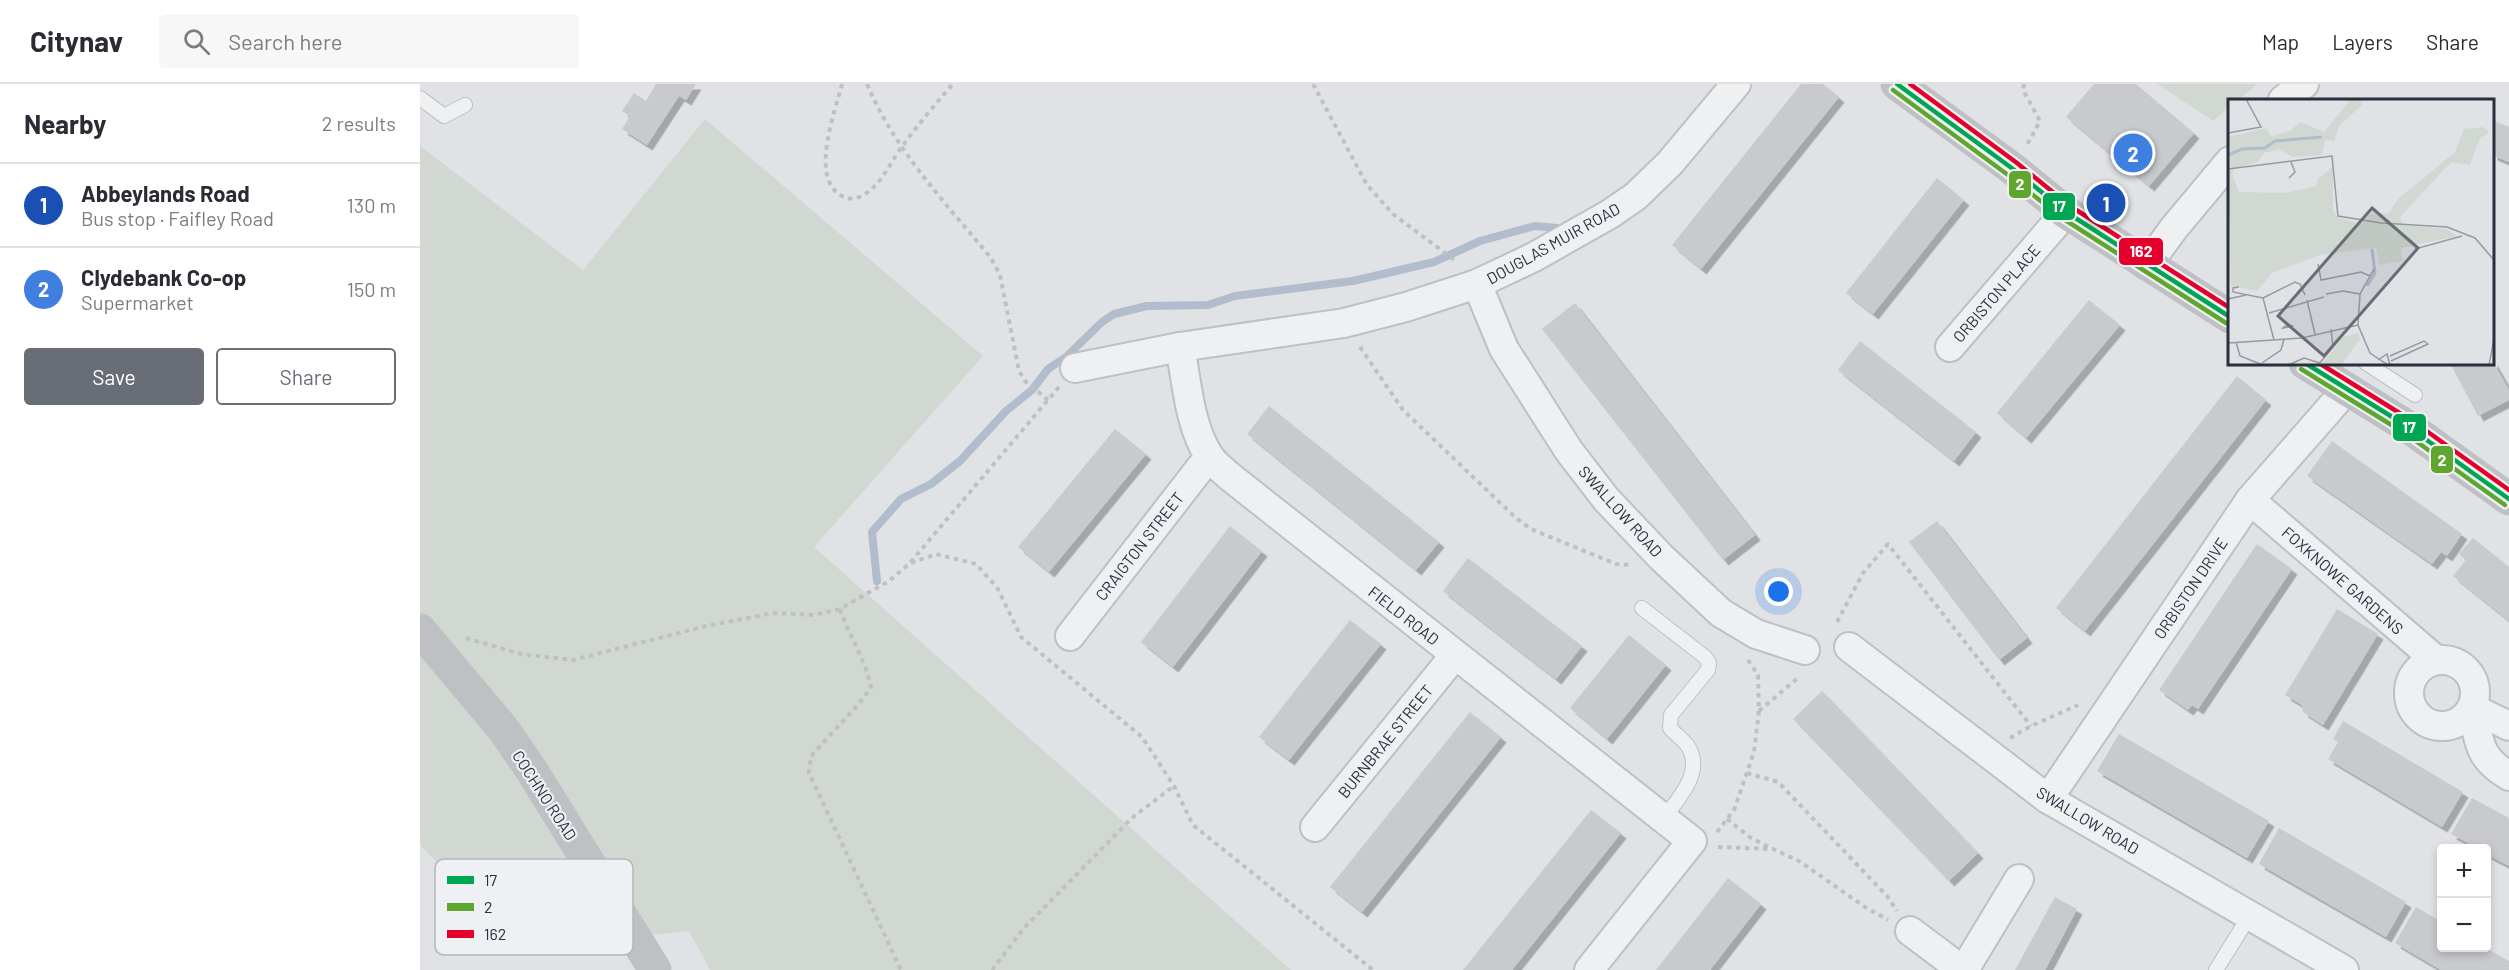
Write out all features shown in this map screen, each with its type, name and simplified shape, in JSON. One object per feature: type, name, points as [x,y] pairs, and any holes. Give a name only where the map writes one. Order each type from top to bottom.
[{"type":"street","name":"DOUGLAS MUIR ROAD","points":[[1075,368],[1180,347],[1344,323],[1406,307],[1469,274],[1534,256],[1610,214],[1636,195],[1670,163],[1736,84]]},
{"type":"street","points":[[1897,84],[2066,212],[2228,316]]},
{"type":"street","points":[[2284,99],[2304,84]]},
{"type":"street","points":[[2147,265],[2174,228],[2228,163]]},
{"type":"street","name":"ORBISTON PLACE","points":[[1950,347],[2066,212]]},
{"type":"street","name":"SWALLOW ROAD","points":[[1469,274],[1504,349],[1536,404],[1606,499],[1661,557],[1721,613],[1803,663]]},
{"type":"street","name":"FIELD ROAD","points":[[1180,347],[1194,419],[1204,447],[1211,459],[1229,477],[1698,844]]},
{"type":"street","points":[[2308,364],[2363,386],[2410,428],[2509,499]]},
{"type":"street","name":"ORBISTON DRIVE","points":[[2048,799],[2250,500],[2363,386]]},
{"type":"street","name":"CRAIGTON STREET","points":[[1070,636],[1201,467],[1211,459]]},
{"type":"street","name":"FOXKNOWE GARDENS","points":[[2250,500],[2436,660]]},
{"type":"street","name":"COCHNO ROAD","points":[[420,630],[504,730],[586,859]]},
{"type":"street","name":"SWALLOW ROAD","points":[[1843,635],[2048,799],[2344,970]]},
{"type":"street","name":"BURNBRAE STREET","points":[[1316,827],[1455,655]]},
{"type":"street","points":[[2472,708],[2456,723],[2446,726],[2425,722],[2411,704],[2409,693],[2416,672],[2425,664],[2436,660],[2446,660],[2465,669],[2475,688],[2472,708],[2483,755],[2495,768],[2509,776]]},
{"type":"street","points":[[2472,708],[2509,726]]},
{"type":"street","points":[[1589,970],[1698,844]]},
{"type":"street","points":[[1910,931],[1963,970],[2019,879]]},
{"type":"street","name":"COCHNO ROAD","points":[[633,934],[655,970]]},
{"type":"lane","points":[[420,98],[444,116],[465,105]]},
{"type":"lane","points":[[2366,364],[2363,386],[2415,395]]},
{"type":"lane","points":[[1641,608],[1705,657],[1709,663],[1708,670],[1671,715],[1670,728],[1690,748],[1694,764],[1688,786],[1664,818]]},
{"type":"lane","points":[[2216,970],[2250,915]]},
{"type":"path","points":[[842,84],[824,160],[825,174],[835,190],[842,196],[855,199],[867,193],[881,179],[900,149],[954,84]]},
{"type":"path","points":[[867,84],[877,108],[900,149],[992,258],[1000,275],[1019,371],[1025,381],[1047,399]]},
{"type":"path","points":[[1313,84],[1367,185],[1393,214],[1469,274]]},
{"type":"path","points":[[2013,170],[2040,121],[2023,90],[2024,84]]},
{"type":"path","points":[[1357,343],[1403,410],[1489,495],[1531,529],[1616,564],[1631,565],[1661,557]]},
{"type":"path","points":[[461,637],[521,654],[573,660],[717,623],[774,613],[814,615],[840,609],[889,581],[909,564],[1075,368]]},
{"type":"path","points":[[1843,635],[1863,573],[1888,544],[2031,726]]},
{"type":"path","points":[[909,564],[936,554],[976,564],[998,589],[1021,637],[1142,737],[1174,786],[1193,825],[1373,970]]},
{"type":"path","points":[[840,609],[868,673],[871,688],[811,756],[809,773],[901,970]]},
{"type":"path","points":[[1698,844],[1734,810],[1754,752],[1758,711],[1758,675],[1743,653]]},
{"type":"path","points":[[1758,711],[1803,663]]},
{"type":"path","points":[[1996,759],[2012,735],[2084,702]]},
{"type":"path","points":[[1747,772],[1778,782],[1887,896],[1910,931]]},
{"type":"path","points":[[992,970],[1024,928],[1133,817],[1174,786]]},
{"type":"path","points":[[1727,819],[1751,838],[1799,861],[1865,907],[1910,931]]},
{"type":"path","points":[[1698,844],[1773,849]]},
{"type":"shaded area","points":[[2157,84],[2258,84],[2239,99],[2228,99],[2228,109],[2213,121]]},
{"type":"shaded area","points":[[705,119],[983,356],[814,547],[1291,970],[710,970],[689,931],[633,937],[633,859],[435,861],[420,845],[420,146],[583,270]]},
{"type":"building","points":[[656,84],[696,84],[686,100],[679,96],[647,145],[622,129],[630,116],[622,111],[634,93],[646,101]]},
{"type":"building","points":[[1801,84],[1823,84],[1839,97],[1701,269],[1672,245]]},
{"type":"building","points":[[2094,84],[2136,84],[2194,133],[2149,186],[2066,117]]},
{"type":"building","points":[[2494,121],[2509,127],[2509,162],[2494,156]]},
{"type":"building","points":[[1937,178],[1964,200],[1873,314],[1846,293]]},
{"type":"building","points":[[2089,300],[2120,325],[2026,438],[1997,413]]},
{"type":"building","points":[[1575,303],[1755,535],[1723,560],[1542,329]]},
{"type":"building","points":[[1860,341],[1976,432],[1954,461],[1838,370]]},
{"type":"building","points":[[2451,364],[2494,364],[2509,390],[2509,400],[2478,416]]},
{"type":"building","points":[[2237,376],[2266,400],[2085,631],[2056,608]]},
{"type":"building","points":[[1269,406],[1439,542],[1416,570],[1247,434]]},
{"type":"building","points":[[1115,429],[1146,454],[1049,572],[1018,547]]},
{"type":"building","points":[[2332,441],[2462,534],[2447,556],[2441,552],[2432,564],[2307,476]]},
{"type":"building","points":[[1937,521],[2027,638],[1999,660],[1909,542]]},
{"type":"building","points":[[1230,526],[1262,551],[1173,667],[1141,642]]},
{"type":"building","points":[[2473,538],[2509,567],[2509,621],[2453,576],[2466,560],[2459,554]]},
{"type":"building","points":[[2257,544],[2292,569],[2198,709],[2192,705],[2188,710],[2159,690]]},
{"type":"building","points":[[1468,558],[1582,646],[1556,679],[1443,591]]},
{"type":"building","points":[[2337,609],[2378,634],[2323,725],[2303,712],[2302,705],[2285,695]]},
{"type":"building","points":[[1350,620],[1381,644],[1289,760],[1259,737]]},
{"type":"building","points":[[1629,635],[1666,665],[1607,739],[1570,708]]},
{"type":"building","points":[[1822,691],[1978,853],[1949,881],[1793,719]]},
{"type":"building","points":[[1470,712],[1501,737],[1362,912],[1330,887]]},
{"type":"building","points":[[2343,721],[2463,792],[2442,827],[2328,759],[2338,742],[2333,739]]},
{"type":"building","points":[[2119,734],[2269,821],[2247,858],[2097,771]]},
{"type":"building","points":[[2472,798],[2509,818],[2509,866],[2491,857],[2491,844],[2470,844],[2451,834]]},
{"type":"building","points":[[1591,810],[1621,833],[1512,970],[1463,970]]},
{"type":"building","points":[[2279,828],[2406,902],[2386,937],[2259,864]]},
{"type":"building","points":[[1728,878],[1761,904],[1710,970],[1656,970]]},
{"type":"building","points":[[2055,897],[2077,909],[2045,970],[2015,970]]},
{"type":"building","points":[[2416,907],[2437,919],[2437,952],[2491,951],[2509,961],[2509,970],[2441,970],[2395,943]]},
{"type":"waterway","points":[[877,581],[872,532],[901,499],[931,484],[960,461],[1006,411],[1032,390],[1048,369],[1066,357],[1102,322],[1114,314],[1147,306],[1208,305],[1235,296],[1353,281],[1434,262],[1480,241],[1535,226],[1557,228]]},
{"type":"transit line","name":"17","points":[[1897,84],[2013,169],[2066,212],[2228,316]]},
{"type":"transit line","name":"162","points":[[1910,84],[2017,163],[2070,206],[2228,307]]},
{"type":"transit line","name":"2","points":[[1893,90],[2062,218],[2226,323]]},
{"type":"transit line","name":"17","points":[[2307,364],[2410,428],[2509,499]]},
{"type":"transit line","name":"162","points":[[2321,364],[2414,422],[2509,490]]},
{"type":"transit line","name":"2","points":[[2301,369],[2406,434],[2505,505]]},
{"type":"place","name":"Clydebank Co-op","points":[[2133,153]]},
{"type":"place","name":"Abbeylands Road","points":[[2106,203]]}]
